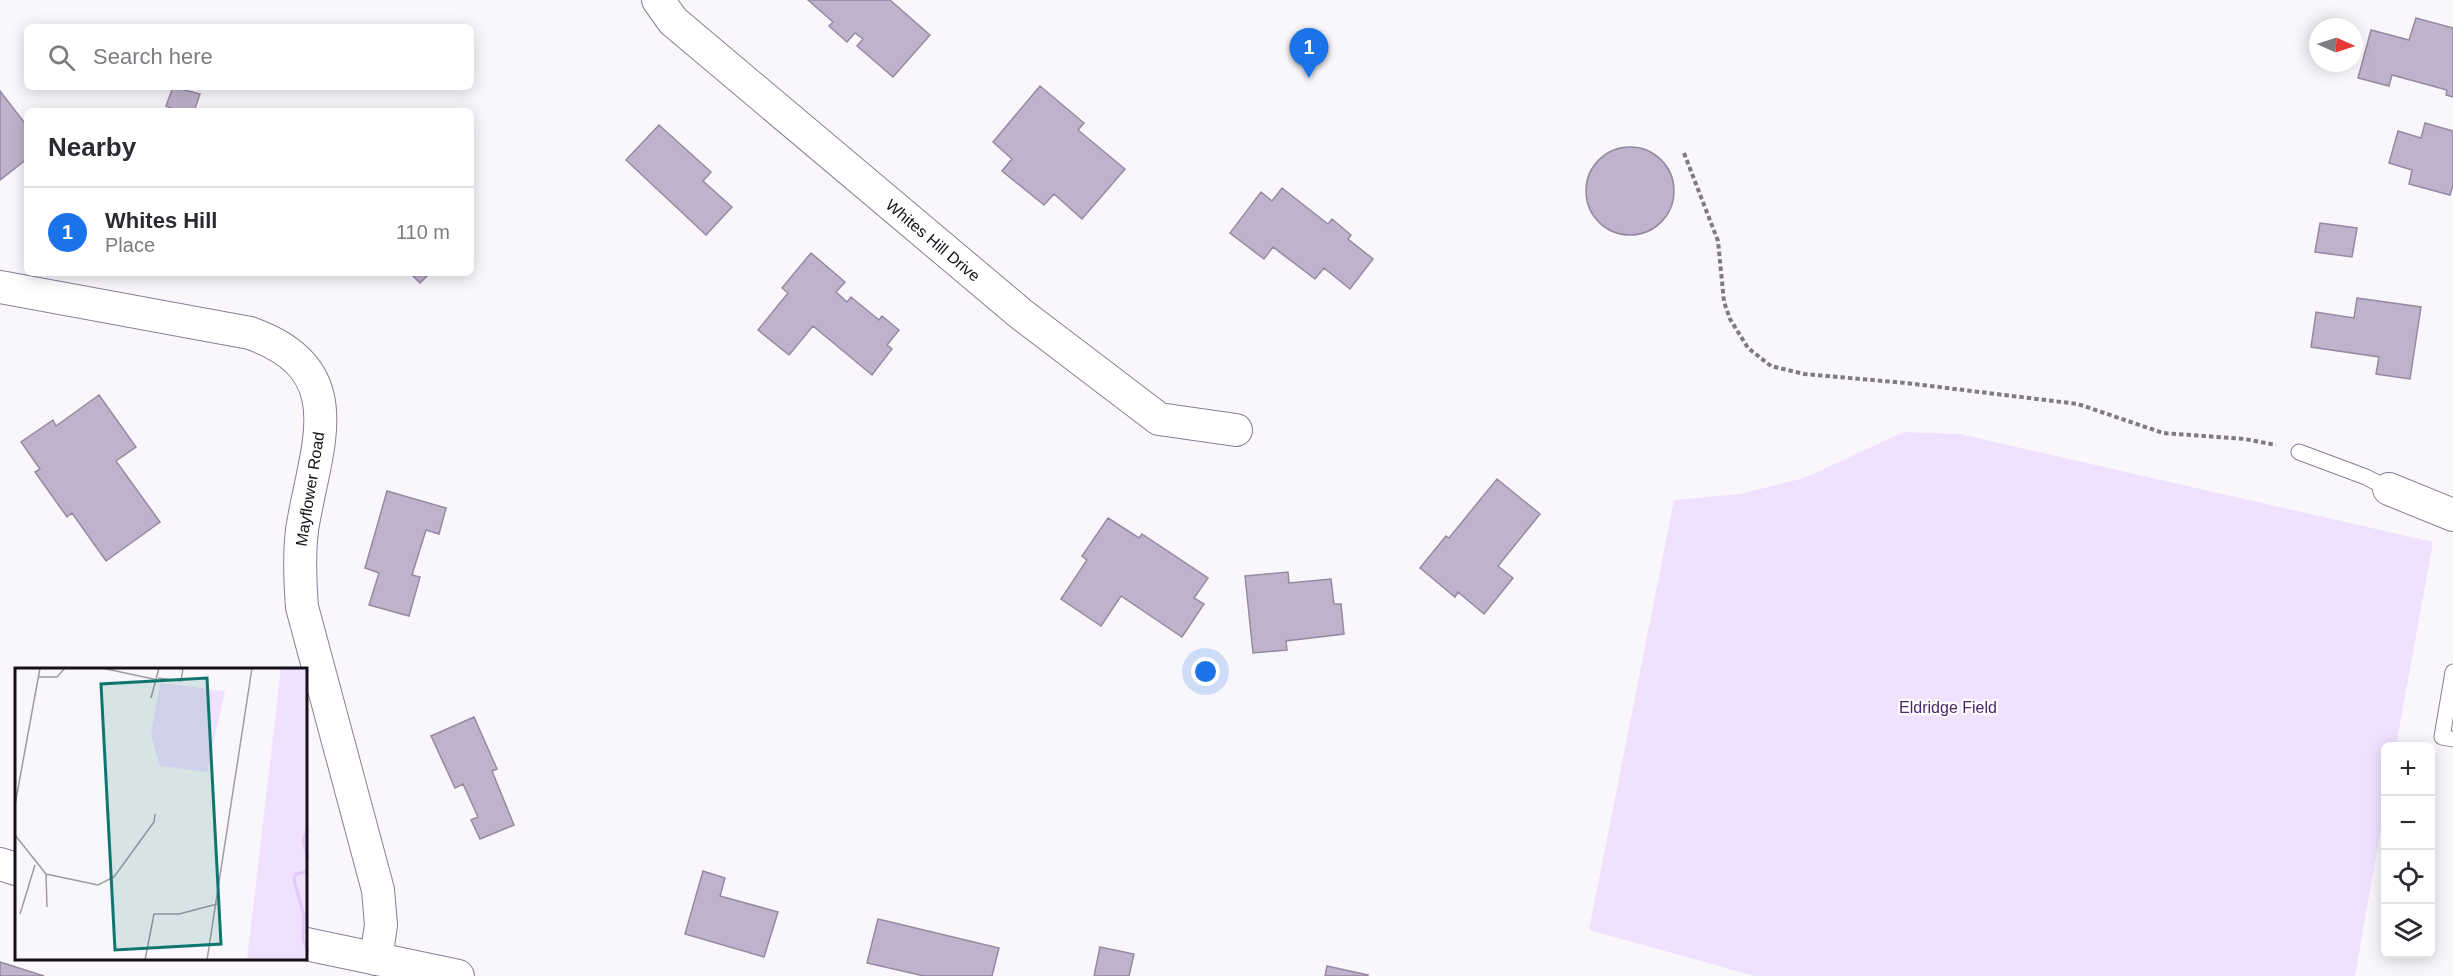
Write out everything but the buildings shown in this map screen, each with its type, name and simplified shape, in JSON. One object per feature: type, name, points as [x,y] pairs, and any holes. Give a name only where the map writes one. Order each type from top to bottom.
[{"type":"street","name":"Whites Hill Drive","points":[[658,0],[673,21],[1020,314],[1150,412],[1160,419],[1236,430]]},
{"type":"street","name":"Mayflower Road","points":[[0,287],[250,333],[285,348],[299,359],[310,374],[317,391],[321,413],[320,434],[302,532],[300,560],[302,607],[378,890],[381,926],[376,959]]},
{"type":"street","points":[[2389,489],[2453,515]]},
{"type":"street","points":[[0,864],[15,869]]},
{"type":"street","points":[[308,944],[458,976]]},
{"type":"lane","points":[[2299,452],[2366,477],[2389,489]]},
{"type":"lane","points":[[2453,672],[2442,737],[2453,739]]},
{"type":"path","points":[[1684,153],[1718,241],[1724,302],[1730,319],[1748,348],[1770,366],[1804,374],[1906,383],[2078,404],[2163,433],[2245,439],[2299,452]]},
{"type":"green space","name":"Eldridge Field","points":[[1904,432],[1960,434],[2433,542],[2397,742],[2381,742],[2381,829],[2355,976],[1755,976],[1589,930],[1674,500],[1740,494],[1804,478]]},
{"type":"place","name":"Whites Hill","points":[[1309,78]]}]
